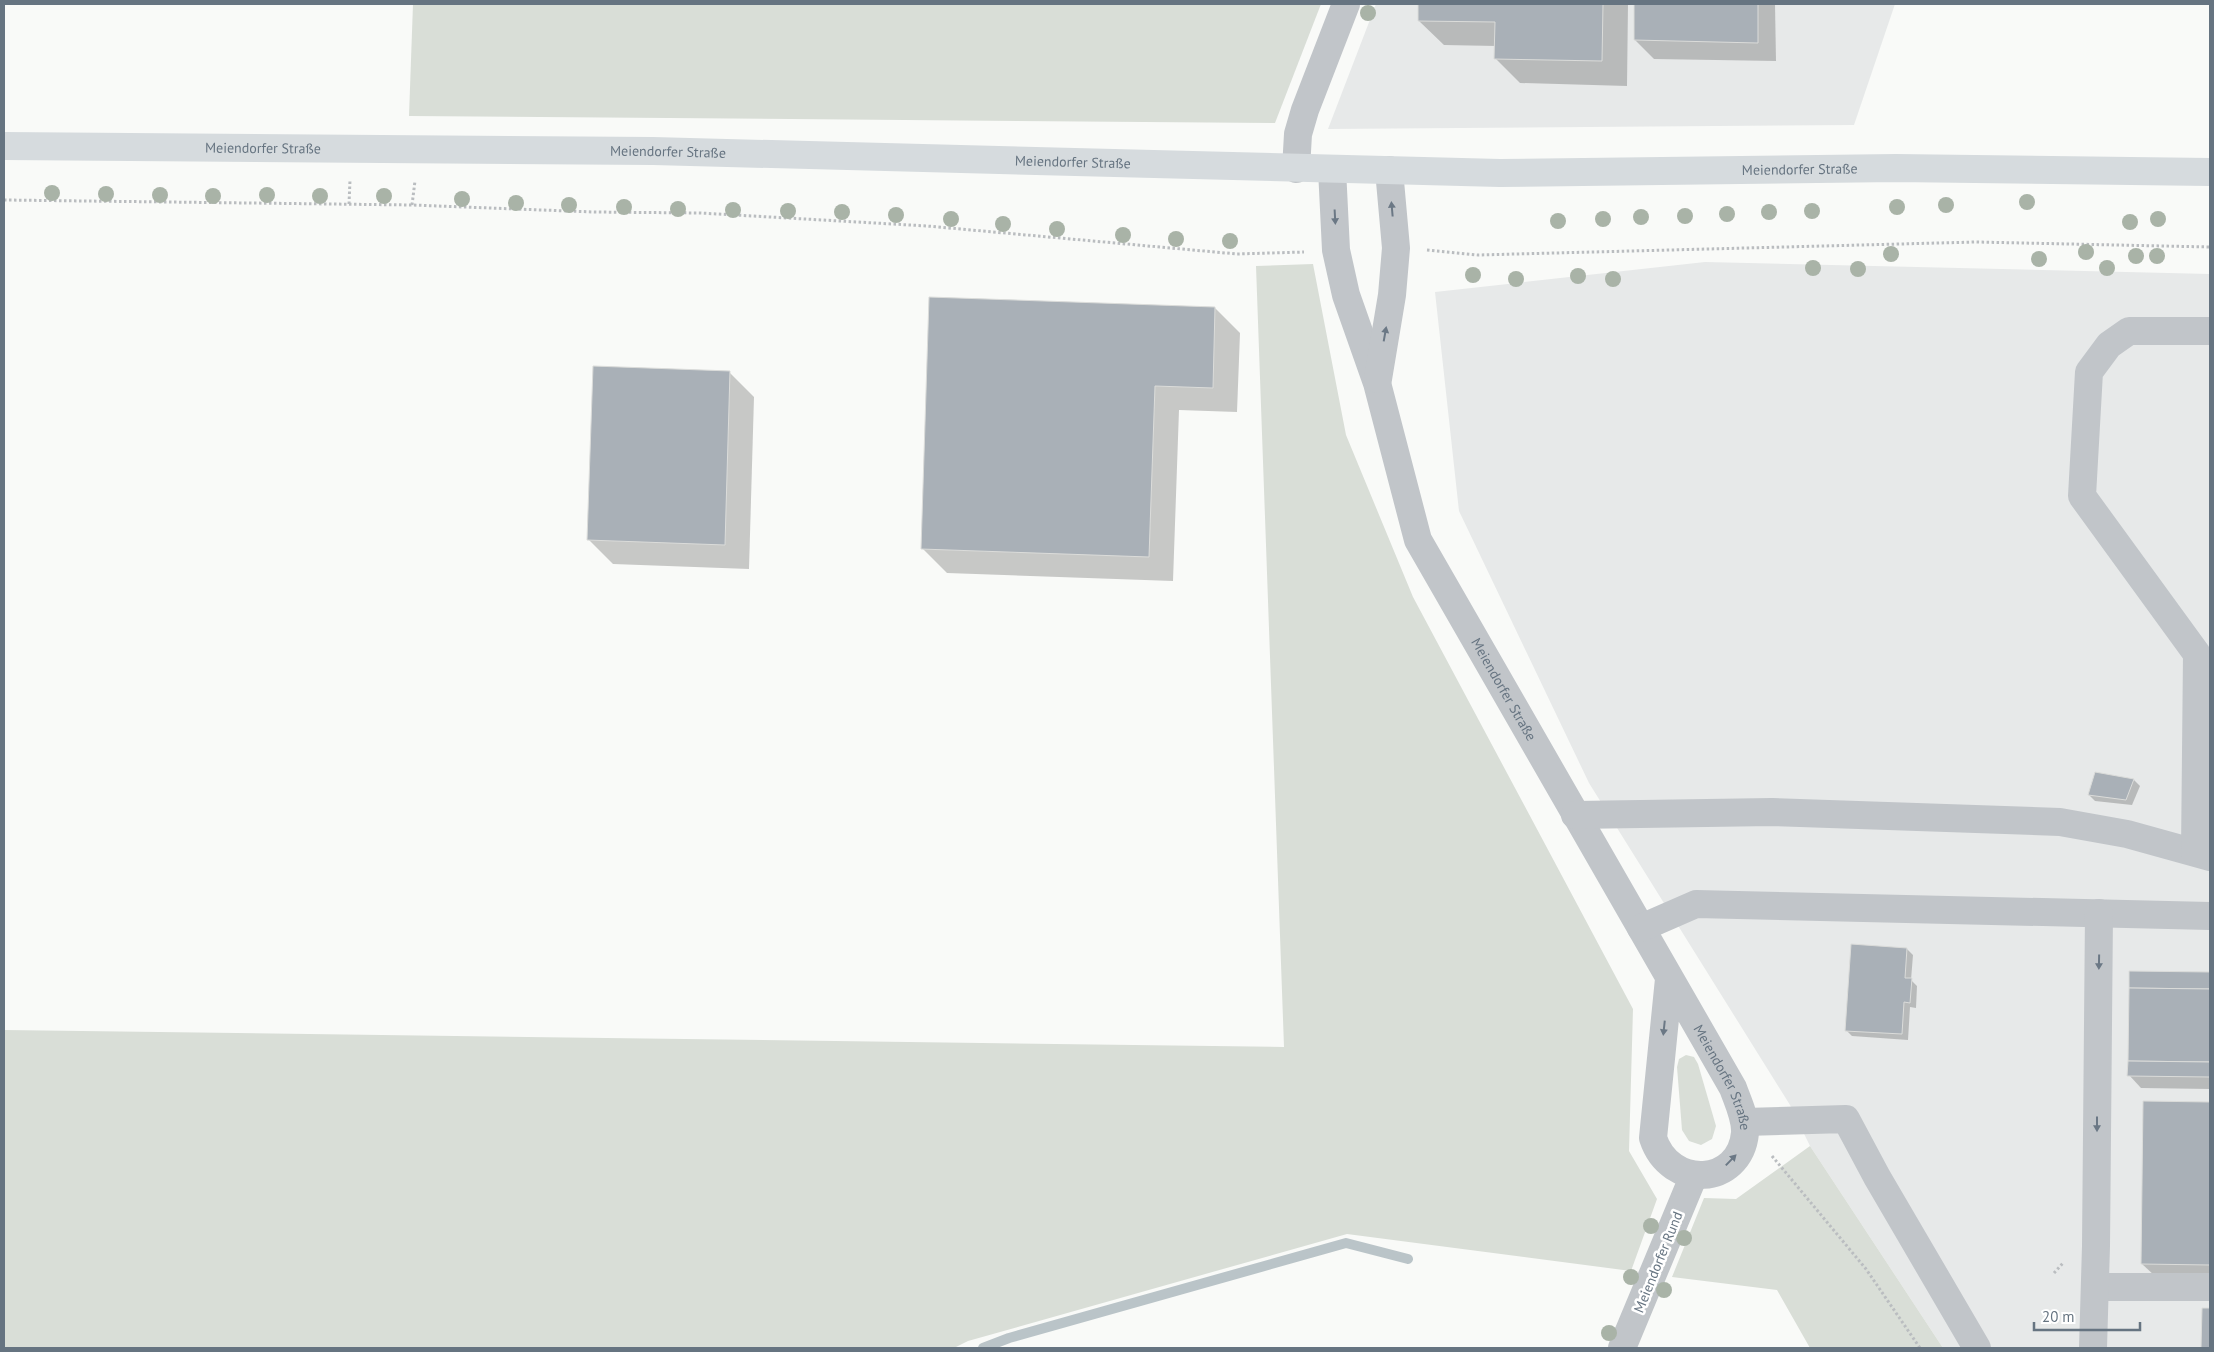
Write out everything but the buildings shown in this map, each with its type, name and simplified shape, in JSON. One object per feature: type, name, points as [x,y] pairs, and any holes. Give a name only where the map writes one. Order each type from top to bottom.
[{"type":"main road","name":"Meiendorfer Straße","points":[[4,146],[663,151],[1021,159],[1296,169],[1510,173],[1896,168],[2210,172]]},
{"type":"street","points":[[1296,169],[1298,134],[1305,110],[1346,4]]},
{"type":"street","name":"Meiendorfer Straße","points":[[1332,169],[1336,250],[1346,295],[1377,382],[1418,540],[1669,979],[1734,1088],[1745,1122],[1743,1144],[1729,1164],[1712,1173],[1694,1175]]},
{"type":"street","name":"Meiendorfer Straße","points":[[1377,382],[1392,295],[1396,248],[1389,170]]},
{"type":"street","points":[[1575,815],[1772,812],[2060,822],[2127,834],[2202,855],[2197,654],[2082,496],[2089,372],[2109,345],[2129,330],[2210,331]]},
{"type":"street","points":[[1641,928],[1696,904],[2210,916]]},
{"type":"street","points":[[2093,1348],[2099,913]]},
{"type":"street","points":[[1669,979],[1653,1138],[1657,1150],[1665,1161],[1674,1168],[1694,1175]]},
{"type":"street","points":[[1745,1122],[1846,1119],[1891,1201],[1977,1348]]},
{"type":"street","name":"Meiendorfer Rund","points":[[1622,1348],[1694,1175]]},
{"type":"street","points":[[2095,1287],[2210,1287]]},
{"type":"path","points":[[4,200],[412,205],[594,212],[700,213],[926,226],[1237,254],[1336,250]]},
{"type":"path","points":[[1396,248],[1478,254],[1976,242],[2210,246]]},
{"type":"path","points":[[1745,1122],[1800,1192],[1866,1269],[1920,1348]]},
{"type":"shaded area","points":[[413,4],[1321,4],[1275,123],[409,116]]},
{"type":"shaded area","points":[[1376,4],[1895,4],[1854,125],[1328,129]]},
{"type":"shaded area","points":[[1705,262],[2210,274],[2210,1348],[1943,1348],[1810,1146],[1790,1105],[1589,783],[1459,511],[1435,292]]},
{"type":"shaded area","points":[[1313,264],[1346,435],[1413,597],[1633,1009],[1629,1151],[1657,1199],[1631,1271],[1347,1234],[968,1341],[954,1348],[4,1348],[4,1030],[1284,1047],[1256,266]]},
{"type":"shaded area","points":[[1686,1055],[1694,1057],[1698,1064],[1716,1126],[1712,1139],[1701,1145],[1689,1141],[1682,1130],[1677,1067],[1679,1059]]},
{"type":"shaded area","points":[[1810,1146],[1943,1348],[1810,1348],[1777,1290],[1672,1277],[1704,1198],[1736,1199]]},
{"type":"waterway","points":[[983,1348],[1009,1338],[1346,1243],[1408,1259]]}]
